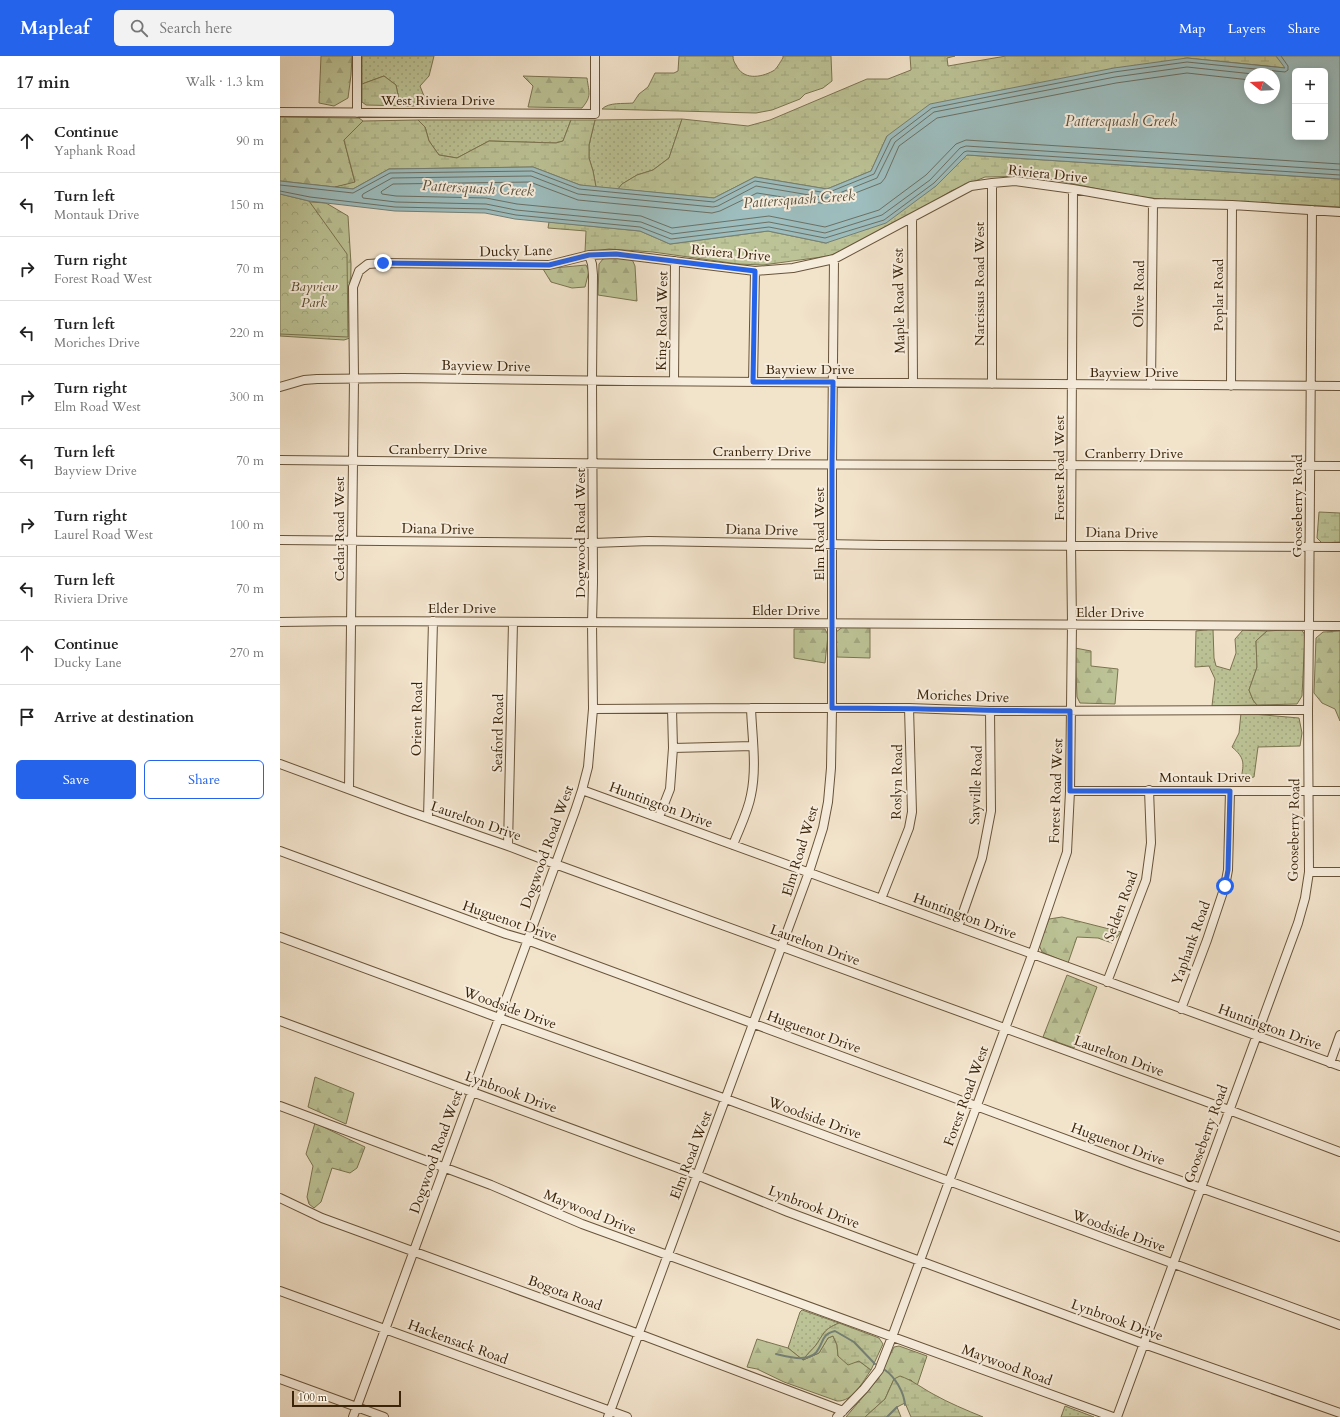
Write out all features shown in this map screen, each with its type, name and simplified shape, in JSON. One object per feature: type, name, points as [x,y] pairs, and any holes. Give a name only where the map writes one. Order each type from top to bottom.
[{"type":"street","points":[[357,56],[357,113]]},
{"type":"street","name":"West Riviera Drive","points":[[280,112],[595,114],[595,56]]},
{"type":"street","name":"Riviera Drive","points":[[675,261],[755,271],[793,268],[834,259],[971,186],[1015,181],[1073,189],[1153,203],[1232,205],[1340,212]]},
{"type":"street","name":"Narcissus Road West","points":[[992,183],[992,384]]},
{"type":"street","name":"Forest Road West","points":[[837,1417],[864,1389],[879,1370],[1032,955],[1067,852],[1070,791],[1072,624],[1073,189]]},
{"type":"street","name":"Olive Road","points":[[1152,384],[1153,203]]},
{"type":"street","name":"Poplar Road","points":[[1231,386],[1232,205]]},
{"type":"street","name":"Gooseberry Road","points":[[1117,1417],[1298,923],[1305,898],[1309,872],[1308,710],[1312,210]]},
{"type":"street","name":"Maple Road West","points":[[912,218],[913,383]]},
{"type":"street","name":"Ducky Lane","points":[[359,271],[368,264],[383,263],[549,265],[589,255],[616,254],[675,261]]},
{"type":"street","name":"Dogwood Road West","points":[[353,1417],[582,790],[589,761],[593,709],[592,623],[594,463],[592,380],[593,276],[592,264],[589,255]]},
{"type":"street","name":"Elm Road West","points":[[610,1414],[809,872],[823,828],[828,802],[831,768],[831,544],[834,259]]},
{"type":"street","name":"King Road West","points":[[674,381],[675,261]]},
{"type":"street","name":"Cedar Road West","points":[[349,789],[354,378],[353,287],[359,271]]},
{"type":"street","points":[[753,382],[755,271]]},
{"type":"street","name":"Bayview Drive","points":[[280,387],[304,380],[354,378],[1340,386]]},
{"type":"street","name":"Cranberry Drive","points":[[280,460],[1072,466],[1340,466]]},
{"type":"street","name":"Diana Drive","points":[[280,540],[593,543],[649,541],[882,545],[1071,545],[1340,548]]},
{"type":"street","name":"Elder Drive","points":[[280,622],[432,621],[1340,626]]},
{"type":"street","name":"Orient Road","points":[[428,818],[432,621]]},
{"type":"street","name":"Seaford Road","points":[[508,846],[513,622]]},
{"type":"street","points":[[733,845],[751,796],[753,783],[751,708]]},
{"type":"street","name":"Moriches Drive","points":[[593,709],[910,708],[990,711],[1308,710]]},
{"type":"street","name":"Roslyn Road","points":[[881,899],[909,828],[912,812],[910,708]]},
{"type":"street","points":[[659,817],[670,789],[673,748],[672,709]]},
{"type":"street","name":"Sayville Road","points":[[958,927],[982,858],[991,811],[990,711]]},
{"type":"street","points":[[673,748],[753,746]]},
{"type":"street","name":"Laurelton Drive","points":[[280,764],[508,846],[1340,1152]]},
{"type":"street","name":"Huntington Drive","points":[[582,790],[1340,1066]]},
{"type":"street","name":"Selden Road","points":[[1107,982],[1146,880],[1151,843],[1148,790]]},
{"type":"street","name":"Montauk Drive","points":[[1070,791],[1340,791]]},
{"type":"street","name":"Yaphank Road","points":[[1181,1009],[1207,940],[1225,886],[1228,870],[1230,791]]},
{"type":"street","name":"Huguenot Drive","points":[[280,850],[977,1105],[1133,1164],[1340,1237]]},
{"type":"street","points":[[1309,872],[1340,872]]},
{"type":"street","name":"Woodside Drive","points":[[280,937],[499,1018],[726,1099],[1340,1326]]},
{"type":"street","name":"Lynbrook Drive","points":[[280,1021],[697,1175],[788,1212],[1144,1344],[1340,1413]]},
{"type":"street","points":[[1330,1063],[1340,1035]]},
{"type":"street","name":"Maywood Drive","points":[[280,1106],[491,1185],[575,1222],[892,1337]]},
{"type":"street","name":"Bogota Road","points":[[280,1198],[322,1218],[639,1334],[843,1411]]},
{"type":"street","name":"Hackensack Road","points":[[280,1291],[610,1414],[627,1417]]},
{"type":"street","name":"Maywood Road","points":[[892,1337],[1113,1417]]},
{"type":"street","points":[[280,1379],[384,1417]]},
{"type":"green space","points":[[321,56],[352,56],[348,98],[334,106],[319,103]]},
{"type":"green space","points":[[362,56],[434,56],[429,76],[420,86],[428,106],[409,106],[399,100],[396,85],[384,76],[362,84]]},
{"type":"green space","points":[[679,56],[733,56],[734,62],[739,70],[747,75],[757,76],[776,69],[783,56],[831,56],[832,81],[823,88],[805,94],[800,99],[772,110],[756,113],[602,109],[612,104],[633,103],[639,94],[648,87],[655,73],[674,73],[678,71]]},
{"type":"green space","points":[[910,56],[955,56],[947,58],[948,66],[1006,56],[1276,56],[1286,68],[1187,58],[887,136],[871,171],[827,189],[755,177],[714,198],[618,189],[622,184],[637,175],[653,170],[669,158],[682,119],[748,126],[770,120],[867,79],[888,79],[911,70]]},
{"type":"green space","points":[[384,76],[396,85],[399,100],[409,106],[366,105],[362,102],[362,84]]},
{"type":"green space","points":[[523,76],[587,78],[589,97],[582,108],[528,107],[533,86]]},
{"type":"green space","points":[[280,117],[359,118],[363,121],[344,140],[355,183],[335,187],[280,181]]},
{"type":"green space","points":[[682,119],[669,158],[653,170],[637,175],[622,184],[618,189],[596,187],[589,158],[589,145],[595,120]]},
{"type":"green space","points":[[418,120],[571,120],[563,141],[556,143],[489,141],[457,158],[439,155],[429,141],[425,127]]},
{"type":"green space","points":[[418,120],[425,127],[429,141],[439,155],[457,158],[489,141],[556,143],[563,141],[571,120],[595,120],[589,145],[589,158],[596,187],[580,185],[533,167],[389,169],[353,189],[335,187],[355,182],[344,140],[363,121]]},
{"type":"green space","points":[[967,155],[1340,179],[1340,207],[1268,203],[1183,202],[1127,195],[1035,176],[985,177],[951,191],[875,238],[829,256],[763,265],[738,264],[653,252],[609,249],[585,252],[586,231],[548,228],[549,222],[640,231],[670,244],[768,231],[826,243],[936,186]]},
{"type":"green space","name":"Bayview Park","points":[[280,194],[309,201],[347,254],[348,337],[280,334]]},
{"type":"green space","name":"Bayview Park","points":[[297,201],[326,203],[348,216],[351,264],[350,338],[344,340],[280,336],[280,282]]},
{"type":"green space","points":[[610,256],[631,257],[635,266],[637,301],[598,295],[599,264],[603,259]]},
{"type":"green space","points":[[586,265],[589,271],[585,287],[572,288],[551,282],[543,269]]},
{"type":"green space","points":[[1319,512],[1340,513],[1340,542],[1322,543],[1317,538]]},
{"type":"green space","points":[[844,626],[870,628],[870,658],[837,657],[836,632]]},
{"type":"green space","points":[[794,629],[825,629],[828,635],[825,663],[794,658]]},
{"type":"green space","points":[[1213,629],[1214,658],[1216,666],[1230,670],[1236,653],[1235,639],[1243,630],[1267,631],[1256,641],[1257,667],[1249,690],[1257,705],[1212,706],[1215,679],[1209,666],[1195,667],[1196,631]]},
{"type":"green space","points":[[1301,629],[1305,635],[1302,696],[1297,704],[1257,705],[1249,690],[1257,667],[1256,641],[1267,631]]},
{"type":"green space","points":[[1340,631],[1340,721],[1335,709],[1322,703],[1314,693],[1316,638],[1323,632]]},
{"type":"green space","points":[[1075,648],[1091,651],[1091,666],[1118,669],[1115,704],[1080,703],[1077,697]]},
{"type":"green space","points":[[1241,713],[1299,718],[1302,733],[1300,746],[1258,747],[1254,777],[1241,779],[1243,769],[1242,761],[1239,754],[1232,747],[1239,733]]},
{"type":"green space","points":[[1062,917],[1121,932],[1112,943],[1098,938],[1077,937],[1068,963],[1042,952],[1039,945],[1049,919]]},
{"type":"green space","points":[[1067,975],[1097,987],[1074,1048],[1043,1037]]},
{"type":"green space","points":[[315,1077],[354,1093],[346,1124],[308,1107]]},
{"type":"green space","points":[[315,1123],[365,1147],[357,1168],[350,1173],[332,1168],[321,1202],[314,1208],[309,1204],[307,1197],[313,1166],[306,1154]]},
{"type":"green space","points":[[802,1310],[839,1323],[825,1332],[803,1360],[788,1348]]},
{"type":"green space","points":[[839,1323],[879,1338],[883,1344],[871,1370],[859,1361],[848,1365],[838,1356],[837,1345],[833,1336],[828,1338],[819,1353],[803,1360],[825,1332]]},
{"type":"green space","points":[[833,1336],[837,1345],[838,1356],[859,1361],[871,1370],[853,1395],[843,1400],[837,1401],[784,1382],[757,1369],[747,1367],[757,1339],[788,1348],[803,1360],[819,1353],[828,1338]]},
{"type":"green space","points":[[899,1346],[927,1356],[917,1386],[911,1380],[894,1379],[885,1399],[865,1417],[846,1417],[878,1379],[894,1347]]},
{"type":"green space","points":[[900,1376],[945,1400],[983,1417],[911,1417],[905,1403],[897,1407],[901,1417],[865,1417],[885,1399],[894,1379]]},
{"type":"green space","points":[[1065,1406],[1094,1417],[1061,1417]]},
{"type":"water","name":"Pattersquash Creek","points":[[1276,56],[1340,56],[1340,179],[967,155],[936,186],[886,223],[826,243],[768,231],[670,244],[640,231],[515,219],[485,213],[395,211],[309,201],[280,194],[280,181],[353,189],[389,169],[533,167],[580,185],[714,198],[755,177],[827,189],[871,171],[887,136],[930,104],[1114,68],[1187,58],[1285,68]]},
{"type":"waterway","points":[[776,1354],[787,1357],[806,1358],[816,1353],[826,1335],[835,1331],[854,1342],[875,1364]]},
{"type":"waterway","points":[[885,1370],[898,1385],[903,1395],[905,1405]]},
{"type":"waterway","points":[[887,1417],[897,1407]]},
{"type":"route","points":[[383,263],[549,265],[589,255],[616,254],[644,256],[730,269],[755,271],[753,382],[833,382],[831,544],[832,708],[1070,711],[1070,791],[1230,791],[1228,870],[1225,886]]}]
